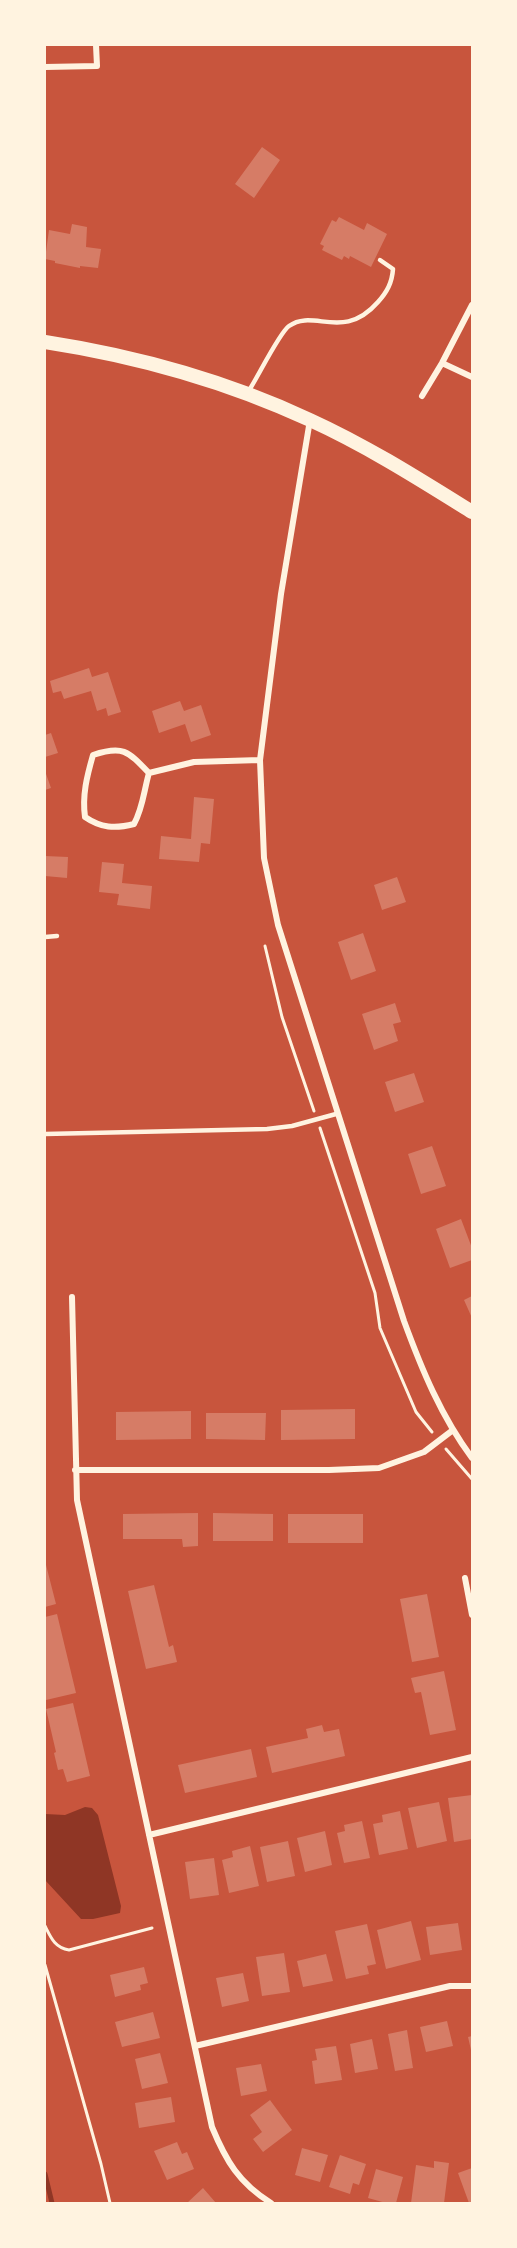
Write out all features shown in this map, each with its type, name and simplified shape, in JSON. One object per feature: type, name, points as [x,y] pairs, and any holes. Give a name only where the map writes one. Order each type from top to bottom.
[{"type":"highway","points":[[45,342],[124,357],[196,375],[310,419],[390,461],[472,512]]},
{"type":"street","points":[[45,67],[97,66],[96,45]]},
{"type":"street","points":[[422,396],[472,305]]},
{"type":"street","points":[[442,363],[472,377]]},
{"type":"street","points":[[310,419],[281,594],[260,760],[264,858],[278,925],[336,1114],[404,1321],[424,1376],[453,1430],[472,1458]]},
{"type":"street","points":[[111,749],[130,753],[149,773],[143,793],[141,812],[134,824],[122,827],[98,825],[85,817],[83,803],[86,777],[93,755],[111,749]]},
{"type":"street","points":[[149,773],[194,762],[260,760]]},
{"type":"street","points":[[72,1297],[77,1500],[212,2127],[225,2157],[253,2192],[271,2203]]},
{"type":"street","points":[[75,1470],[379,1468],[424,1452],[453,1430]]},
{"type":"street","points":[[465,1578],[472,1615]]},
{"type":"street","points":[[149,1835],[472,1757]]},
{"type":"street","points":[[195,2046],[450,1986],[472,1986]]},
{"type":"lane","points":[[246,394],[290,324],[300,321],[342,324],[369,312],[386,293],[392,278],[393,269],[380,260]]},
{"type":"lane","points":[[45,937],[57,936]]},
{"type":"lane","points":[[45,1134],[267,1129],[292,1126],[336,1114]]},
{"type":"path","points":[[265,946],[282,1017],[310,1100]]},
{"type":"path","points":[[322,1133],[375,1293],[380,1328],[416,1412],[424,1424]]},
{"type":"path","points":[[447,1450],[472,1479]]},
{"type":"path","points":[[45,1926],[56,1945],[61,1949],[69,1950],[152,1928]]},
{"type":"path","points":[[45,1965],[110,2203]]},
{"type":"shaded area","points":[[85,1807],[92,1808],[98,1815],[121,1906],[120,1913],[93,1919],[81,1919],[45,1880],[45,1814],[65,1815]]},
{"type":"building","points":[[262,147],[280,160],[254,198],[235,184]]},
{"type":"building","points":[[339,217],[364,230],[367,223],[387,234],[371,267],[350,256],[349,259],[344,256],[342,260],[322,250],[324,246],[320,244],[332,220],[336,222]]},
{"type":"building","points":[[72,224],[87,227],[86,247],[101,249],[98,268],[80,266],[80,268],[45,259],[49,230],[70,234]]},
{"type":"building","points":[[89,668],[92,677],[108,672],[121,712],[108,716],[106,708],[97,711],[91,691],[64,699],[61,691],[53,693],[50,681]]},
{"type":"building","points":[[180,701],[184,711],[201,705],[211,735],[191,742],[185,724],[159,733],[152,711]]},
{"type":"building","points":[[51,733],[58,753],[45,757],[45,735]]},
{"type":"building","points":[[45,771],[51,788],[45,790]]},
{"type":"building","points":[[194,797],[214,799],[210,844],[201,843],[199,862],[159,859],[161,836],[191,839]]},
{"type":"building","points":[[45,856],[68,857],[67,878],[45,876]]},
{"type":"building","points":[[102,862],[124,864],[122,883],[152,886],[150,909],[117,905],[119,894],[99,892]]},
{"type":"building","points":[[397,877],[406,902],[382,910],[374,885]]},
{"type":"building","points":[[363,933],[376,971],[351,980],[338,942]]},
{"type":"building","points":[[395,1003],[401,1022],[393,1024],[398,1041],[374,1050],[362,1014]]},
{"type":"building","points":[[414,1073],[424,1102],[395,1112],[385,1082]]},
{"type":"building","points":[[432,1146],[446,1186],[421,1194],[408,1154]]},
{"type":"building","points":[[461,1219],[472,1248],[472,1260],[450,1268],[436,1229]]},
{"type":"building","points":[[472,1296],[472,1318],[464,1300]]},
{"type":"building","points":[[355,1409],[355,1439],[281,1440],[281,1410]]},
{"type":"building","points":[[191,1411],[191,1439],[116,1440],[116,1412]]},
{"type":"building","points":[[206,1413],[266,1413],[265,1440],[206,1439]]},
{"type":"building","points":[[198,1513],[198,1546],[183,1547],[182,1539],[123,1539],[123,1514]]},
{"type":"building","points":[[213,1513],[273,1514],[273,1541],[213,1541]]},
{"type":"building","points":[[288,1514],[363,1514],[363,1543],[288,1543]]},
{"type":"building","points":[[45,1561],[56,1604],[45,1607]]},
{"type":"building","points":[[154,1585],[169,1647],[173,1645],[177,1662],[146,1669],[128,1591]]},
{"type":"building","points":[[427,1594],[439,1657],[412,1662],[400,1599]]},
{"type":"building","points":[[57,1614],[76,1693],[46,1700],[45,1617]]},
{"type":"building","points":[[444,1671],[456,1730],[430,1735],[421,1692],[415,1693],[411,1678]]},
{"type":"building","points":[[73,1703],[90,1776],[67,1782],[63,1769],[58,1770],[46,1709]]},
{"type":"building","points":[[322,1725],[324,1732],[339,1729],[345,1756],[272,1773],[266,1747],[308,1738],[306,1729]]},
{"type":"building","points":[[251,1749],[257,1777],[185,1793],[178,1765]]},
{"type":"building","points":[[472,1795],[472,1839],[454,1842],[448,1798]]},
{"type":"building","points":[[439,1802],[447,1841],[417,1848],[408,1808]]},
{"type":"building","points":[[400,1811],[408,1849],[379,1855],[373,1824],[383,1822],[382,1815]]},
{"type":"building","points":[[362,1821],[370,1858],[344,1863],[337,1833],[345,1831],[344,1825]]},
{"type":"building","points":[[325,1831],[332,1865],[305,1872],[297,1838]]},
{"type":"building","points":[[288,1841],[295,1876],[267,1882],[260,1847]]},
{"type":"building","points":[[250,1846],[259,1886],[229,1893],[222,1860],[233,1857],[232,1851]]},
{"type":"building","points":[[214,1858],[219,1895],[190,1899],[185,1862]]},
{"type":"building","points":[[411,1921],[421,1960],[386,1969],[377,1930]]},
{"type":"building","points":[[458,1923],[462,1950],[430,1955],[426,1927]]},
{"type":"building","points":[[367,1924],[376,1964],[367,1966],[369,1974],[346,1979],[335,1931]]},
{"type":"building","points":[[284,1953],[290,1992],[262,1996],[256,1957]]},
{"type":"building","points":[[326,1954],[333,1981],[303,1987],[297,1961]]},
{"type":"building","points":[[144,1967],[148,1983],[140,1985],[141,1990],[115,1997],[110,1975]]},
{"type":"building","points":[[243,1973],[249,2001],[222,2007],[216,1978]]},
{"type":"building","points":[[153,2012],[160,2038],[122,2047],[115,2022]]},
{"type":"building","points":[[447,2021],[453,2046],[426,2052],[420,2027]]},
{"type":"building","points":[[407,2030],[413,2068],[395,2071],[388,2034]]},
{"type":"building","points":[[472,2036],[472,2050],[471,2050],[468,2037]]},
{"type":"building","points":[[372,2039],[378,2069],[355,2073],[350,2044]]},
{"type":"building","points":[[336,2046],[342,2080],[315,2084],[312,2061],[317,2060],[315,2049]]},
{"type":"building","points":[[160,2053],[168,2083],[142,2089],[135,2059]]},
{"type":"building","points":[[261,2064],[267,2091],[241,2096],[236,2068]]},
{"type":"building","points":[[171,2097],[175,2122],[139,2128],[135,2103]]},
{"type":"building","points":[[270,2100],[292,2130],[263,2152],[253,2139],[262,2132],[250,2115]]},
{"type":"building","points":[[177,2142],[182,2154],[187,2152],[194,2169],[167,2180],[154,2151]]},
{"type":"building","points":[[302,2148],[328,2155],[320,2182],[295,2175]]},
{"type":"building","points":[[340,2155],[366,2164],[359,2185],[353,2183],[350,2194],[329,2187]]},
{"type":"building","points":[[434,2161],[449,2163],[444,2203],[411,2203],[416,2165],[434,2168]]},
{"type":"building","points":[[472,2168],[472,2203],[469,2203],[458,2173]]},
{"type":"building","points":[[376,2169],[403,2177],[396,2203],[368,2198]]},
{"type":"building","points":[[203,2188],[216,2203],[187,2203]]},
{"type":"waterway","points":[[45,2174],[52,2203]]}]
